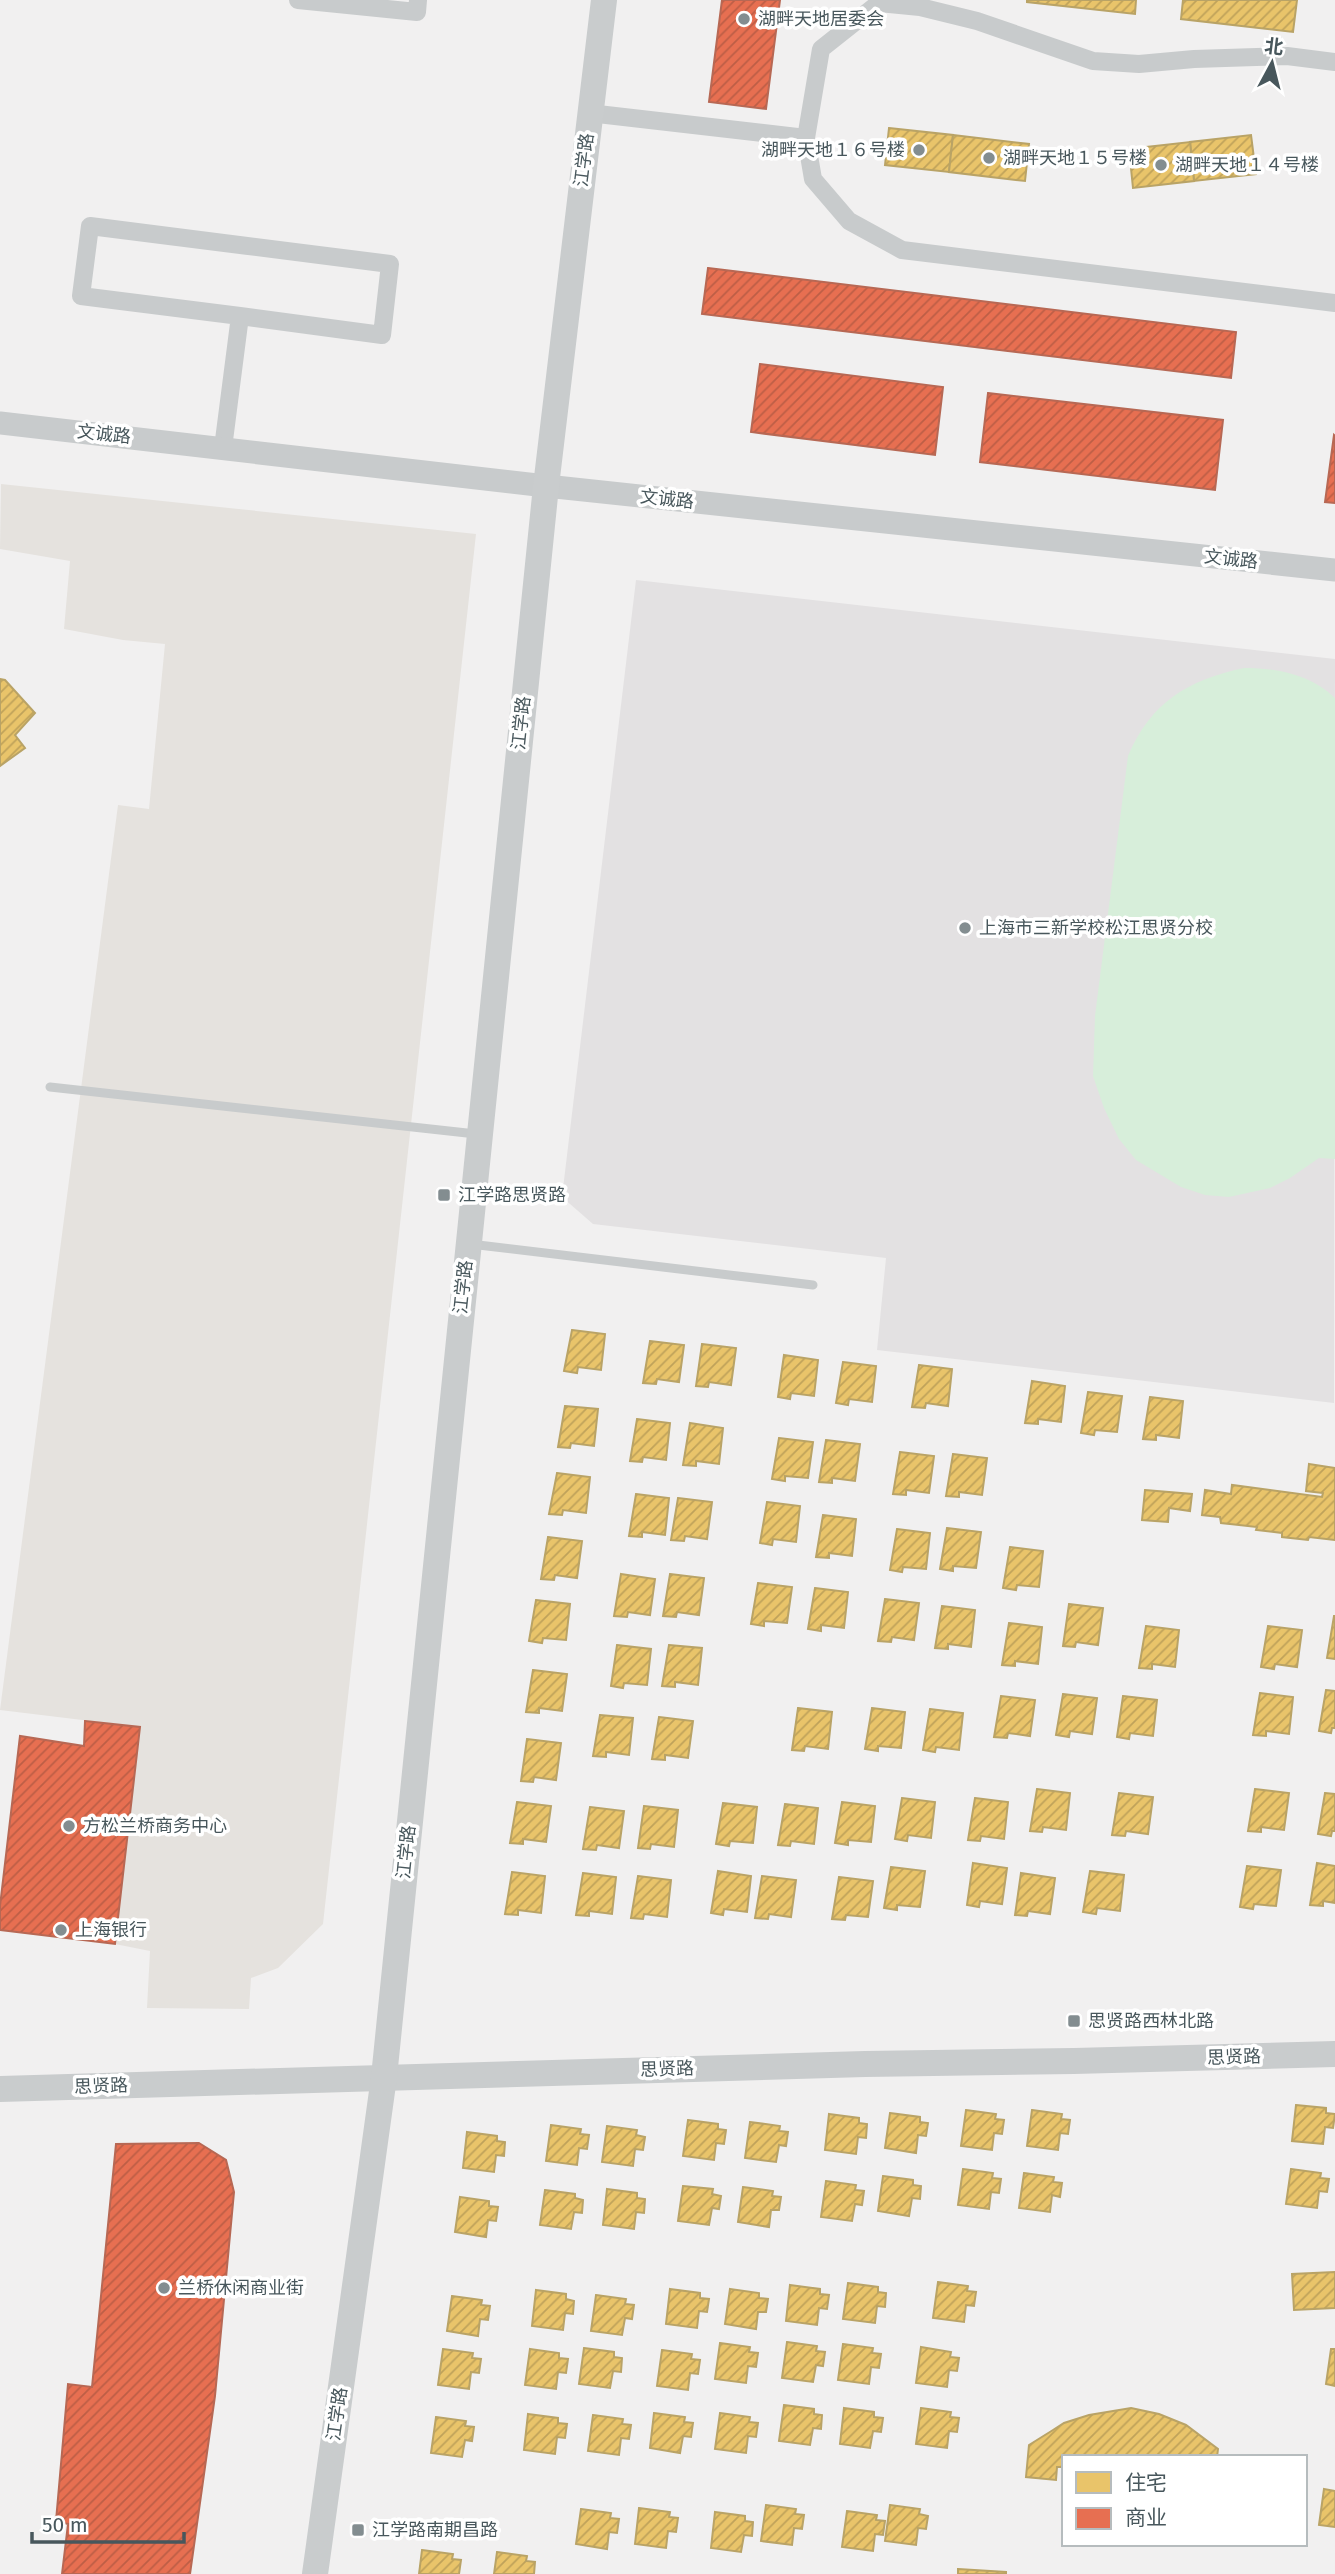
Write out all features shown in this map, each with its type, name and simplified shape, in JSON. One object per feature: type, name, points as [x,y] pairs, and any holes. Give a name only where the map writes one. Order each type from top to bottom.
[{"type":"main road","name":"江学路","points":[[315,2574],[384,2077],[546,486],[604,0]]},
{"type":"main road","name":"思贤路","points":[[0,2089],[1335,2054]]},
{"type":"street","points":[[298,0],[417,12],[418,0]]},
{"type":"street","points":[[1335,62],[1287,57],[1194,59],[1139,64],[1093,61],[977,21],[920,7],[879,3],[821,49],[806,138],[813,179],[849,221],[902,250],[1335,303]]},
{"type":"street","points":[[589,113],[806,138]]},
{"type":"street","points":[[90,226],[390,264],[382,335],[240,316],[81,296],[90,226]]},
{"type":"street","points":[[223,448],[240,316]]},
{"type":"street","name":"文诚路","points":[[0,423],[546,486],[1335,570]]},
{"type":"lane","points":[[50,1087],[478,1134]]},
{"type":"lane","points":[[467,1244],[813,1285]]},
{"type":"shaded area","points":[[1,484],[476,534],[323,1924],[278,1968],[251,1978],[249,2009],[147,2008],[150,1951],[115,1944],[140,1727],[0,1710],[118,805],[149,809],[165,644],[123,640],[64,629],[70,561],[0,549]]},
{"type":"shaded area","name":"上海市三新学校松江思贤分校","points":[[636,580],[1335,659],[1334,1403],[877,1350],[886,1258],[593,1224],[562,1197]]},
{"type":"green space","points":[[1244,668],[1293,674],[1315,683],[1335,698],[1335,1159],[1319,1158],[1270,1188],[1229,1197],[1205,1195],[1181,1187],[1136,1160],[1119,1139],[1093,1076],[1095,1016],[1128,756],[1148,721],[1174,696],[1205,679]]},
{"type":"building: 住宅","points":[[1027,0],[1136,0],[1135,14]]},
{"type":"building: 住宅","points":[[1183,0],[1297,0],[1293,32],[1181,19]]},
{"type":"building: 住宅","name":"湖畔天地１６号楼","points":[[889,128],[953,135],[949,172],[885,165]]},
{"type":"building: 住宅","name":"湖畔天地１５号楼","points":[[953,135],[1029,144],[1025,181],[949,172]]},
{"type":"building: 住宅","points":[[1251,135],[1256,174],[1194,181],[1190,142]]},
{"type":"building: 住宅","name":"湖畔天地１４号楼","points":[[1190,142],[1194,181],[1133,188],[1129,149]]},
{"type":"building: 住宅","points":[[0,679],[5,680],[35,713],[15,735],[25,748],[0,766]]},
{"type":"building: 住宅","points":[[572,1330],[605,1334],[601,1370],[578,1367],[577,1373],[564,1371]]},
{"type":"building: 住宅","points":[[650,1341],[684,1345],[679,1382],[657,1379],[656,1384],[643,1383]]},
{"type":"building: 住宅","points":[[702,1344],[736,1348],[731,1385],[709,1382],[708,1387],[696,1386]]},
{"type":"building: 住宅","points":[[784,1355],[818,1360],[814,1396],[791,1393],[790,1399],[778,1397]]},
{"type":"building: 住宅","points":[[843,1362],[876,1366],[872,1402],[849,1399],[848,1405],[836,1403]]},
{"type":"building: 住宅","points":[[919,1365],[952,1369],[948,1406],[926,1403],[925,1408],[912,1407]]},
{"type":"building: 住宅","points":[[1032,1381],[1065,1386],[1061,1422],[1038,1419],[1038,1424],[1025,1423]]},
{"type":"building: 住宅","points":[[1088,1392],[1122,1396],[1117,1432],[1095,1430],[1094,1435],[1081,1433]]},
{"type":"building: 住宅","points":[[1150,1397],[1183,1401],[1179,1438],[1156,1435],[1156,1440],[1143,1439]]},
{"type":"building: 住宅","points":[[565,1406],[598,1409],[594,1446],[571,1443],[570,1448],[558,1447]]},
{"type":"building: 住宅","points":[[637,1419],[670,1423],[666,1460],[643,1457],[642,1462],[630,1461]]},
{"type":"building: 住宅","points":[[690,1423],[723,1428],[719,1464],[696,1461],[696,1466],[683,1465]]},
{"type":"building: 住宅","points":[[779,1438],[813,1442],[808,1478],[785,1476],[785,1481],[772,1479]]},
{"type":"building: 住宅","points":[[826,1440],[860,1444],[855,1481],[832,1478],[832,1483],[819,1482]]},
{"type":"building: 住宅","points":[[900,1452],[934,1456],[929,1493],[906,1490],[906,1495],[893,1494]]},
{"type":"building: 住宅","points":[[953,1454],[987,1458],[982,1495],[959,1492],[959,1497],[946,1496]]},
{"type":"building: 住宅","points":[[1309,1464],[1335,1468],[1335,1540],[1282,1537],[1282,1533],[1221,1523],[1220,1517],[1202,1515],[1205,1490],[1231,1494],[1232,1485],[1322,1497],[1323,1493],[1306,1491]]},
{"type":"building: 住宅","points":[[557,1473],[590,1477],[586,1513],[563,1510],[562,1515],[549,1514]]},
{"type":"building: 住宅","points":[[1145,1490],[1192,1494],[1190,1511],[1169,1508],[1168,1522],[1142,1520]]},
{"type":"building: 住宅","points":[[636,1494],[669,1498],[665,1535],[642,1532],[642,1537],[629,1536]]},
{"type":"building: 住宅","points":[[678,1498],[712,1502],[707,1539],[685,1536],[684,1541],[671,1540]]},
{"type":"building: 住宅","points":[[767,1502],[800,1506],[796,1542],[773,1539],[772,1545],[760,1543]]},
{"type":"building: 住宅","points":[[823,1515],[856,1519],[852,1556],[829,1553],[829,1558],[816,1557]]},
{"type":"building: 住宅","points":[[947,1528],[981,1532],[976,1568],[953,1566],[953,1571],[940,1569]]},
{"type":"building: 住宅","points":[[897,1529],[930,1533],[926,1569],[903,1567],[902,1572],[890,1570]]},
{"type":"building: 住宅","points":[[548,1537],[582,1541],[577,1578],[555,1575],[554,1580],[541,1579]]},
{"type":"building: 住宅","points":[[1010,1547],[1043,1551],[1039,1587],[1017,1585],[1016,1590],[1003,1588]]},
{"type":"building: 住宅","points":[[621,1574],[655,1579],[650,1615],[628,1612],[627,1617],[614,1616]]},
{"type":"building: 住宅","points":[[670,1574],[704,1578],[699,1615],[677,1612],[676,1617],[663,1616]]},
{"type":"building: 住宅","points":[[758,1583],[792,1587],[787,1623],[764,1621],[764,1626],[751,1624]]},
{"type":"building: 住宅","points":[[815,1588],[848,1592],[844,1628],[821,1625],[821,1631],[808,1629]]},
{"type":"building: 住宅","points":[[885,1599],[919,1603],[914,1640],[892,1637],[891,1642],[878,1641]]},
{"type":"building: 住宅","points":[[536,1600],[570,1604],[566,1640],[543,1638],[542,1643],[529,1641]]},
{"type":"building: 住宅","points":[[1069,1604],[1103,1608],[1098,1645],[1076,1642],[1075,1647],[1063,1646]]},
{"type":"building: 住宅","points":[[942,1606],[975,1610],[971,1647],[948,1644],[948,1649],[935,1648]]},
{"type":"building: 住宅","points":[[1335,1616],[1335,1659],[1327,1658]]},
{"type":"building: 住宅","points":[[1009,1623],[1042,1627],[1038,1664],[1015,1661],[1015,1666],[1002,1665]]},
{"type":"building: 住宅","points":[[1146,1626],[1179,1630],[1175,1667],[1152,1664],[1152,1669],[1139,1668]]},
{"type":"building: 住宅","points":[[1268,1626],[1302,1630],[1297,1667],[1275,1664],[1274,1669],[1261,1667]]},
{"type":"building: 住宅","points":[[617,1645],[651,1649],[647,1685],[624,1683],[623,1688],[611,1686]]},
{"type":"building: 住宅","points":[[669,1645],[702,1648],[698,1685],[675,1682],[675,1687],[662,1686]]},
{"type":"building: 住宅","points":[[533,1670],[567,1674],[562,1711],[539,1708],[539,1713],[526,1712]]},
{"type":"building: 住宅","points":[[1326,1690],[1335,1691],[1335,1728],[1332,1728],[1331,1733],[1319,1731]]},
{"type":"building: 住宅","points":[[1260,1693],[1293,1697],[1289,1734],[1266,1731],[1266,1736],[1253,1735]]},
{"type":"building: 住宅","points":[[1063,1694],[1097,1698],[1092,1734],[1070,1731],[1069,1737],[1056,1735]]},
{"type":"building: 住宅","points":[[1001,1696],[1035,1700],[1030,1736],[1008,1733],[1007,1738],[994,1737]]},
{"type":"building: 住宅","points":[[1123,1696],[1157,1700],[1153,1736],[1130,1733],[1129,1739],[1117,1737]]},
{"type":"building: 住宅","points":[[798,1708],[832,1712],[828,1749],[805,1746],[804,1751],[792,1750]]},
{"type":"building: 住宅","points":[[872,1708],[905,1712],[901,1748],[878,1746],[878,1751],[865,1749]]},
{"type":"building: 住宅","points":[[930,1709],[963,1713],[959,1750],[936,1747],[935,1752],[923,1750]]},
{"type":"building: 住宅","points":[[600,1715],[633,1718],[629,1755],[606,1752],[606,1757],[593,1756]]},
{"type":"building: 住宅","points":[[659,1717],[693,1721],[688,1758],[665,1755],[665,1760],[652,1759]]},
{"type":"building: 住宅","points":[[527,1739],[561,1743],[556,1780],[534,1777],[533,1782],[521,1781]]},
{"type":"building: 住宅","points":[[1037,1789],[1070,1793],[1066,1830],[1043,1827],[1042,1832],[1030,1831]]},
{"type":"building: 住宅","points":[[1255,1789],[1289,1793],[1284,1830],[1261,1827],[1261,1832],[1248,1831]]},
{"type":"building: 住宅","points":[[1119,1793],[1153,1797],[1148,1834],[1126,1831],[1125,1836],[1112,1835]]},
{"type":"building: 住宅","points":[[1325,1793],[1335,1794],[1335,1831],[1332,1831],[1331,1836],[1318,1834]]},
{"type":"building: 住宅","points":[[902,1798],[935,1802],[931,1838],[908,1835],[907,1841],[895,1839]]},
{"type":"building: 住宅","points":[[975,1798],[1008,1802],[1004,1839],[981,1836],[980,1841],[968,1840]]},
{"type":"building: 住宅","points":[[517,1802],[551,1806],[546,1842],[523,1839],[523,1844],[510,1843]]},
{"type":"building: 住宅","points":[[842,1802],[875,1806],[871,1842],[848,1840],[848,1845],[835,1843]]},
{"type":"building: 住宅","points":[[723,1803],[757,1807],[753,1843],[730,1841],[729,1846],[716,1844]]},
{"type":"building: 住宅","points":[[785,1804],[818,1808],[814,1844],[791,1841],[790,1846],[778,1845]]},
{"type":"building: 住宅","points":[[644,1806],[678,1810],[674,1847],[651,1844],[650,1849],[638,1848]]},
{"type":"building: 住宅","points":[[590,1807],[624,1811],[619,1848],[597,1845],[596,1850],[583,1849]]},
{"type":"building: 住宅","points":[[973,1863],[1007,1868],[1002,1904],[980,1901],[979,1907],[967,1905]]},
{"type":"building: 住宅","points":[[1317,1863],[1335,1866],[1335,1903],[1323,1901],[1323,1906],[1310,1905]]},
{"type":"building: 住宅","points":[[1247,1866],[1281,1870],[1276,1906],[1254,1904],[1253,1909],[1240,1907]]},
{"type":"building: 住宅","points":[[891,1867],[925,1871],[920,1907],[897,1905],[897,1910],[884,1908]]},
{"type":"building: 住宅","points":[[718,1871],[751,1876],[747,1912],[724,1909],[723,1915],[711,1913]]},
{"type":"building: 住宅","points":[[1090,1871],[1124,1875],[1120,1911],[1097,1908],[1096,1914],[1083,1912]]},
{"type":"building: 住宅","points":[[512,1872],[545,1876],[541,1913],[518,1910],[518,1915],[505,1914]]},
{"type":"building: 住宅","points":[[583,1873],[616,1877],[612,1914],[589,1911],[589,1916],[576,1915]]},
{"type":"building: 住宅","points":[[1021,1873],[1055,1878],[1050,1914],[1028,1911],[1027,1916],[1015,1915]]},
{"type":"building: 住宅","points":[[638,1876],[671,1880],[667,1917],[644,1914],[643,1919],[631,1918]]},
{"type":"building: 住宅","points":[[762,1876],[796,1880],[791,1917],[769,1914],[768,1919],[755,1918]]},
{"type":"building: 住宅","points":[[839,1877],[873,1881],[868,1917],[846,1915],[845,1920],[832,1919]]},
{"type":"building: 住宅","points":[[1296,2105],[1326,2108],[1326,2113],[1335,2114],[1333,2128],[1325,2127],[1323,2144],[1292,2141]]},
{"type":"building: 住宅","points":[[966,2110],[996,2114],[995,2119],[1004,2120],[1002,2134],[994,2133],[992,2150],[961,2146]]},
{"type":"building: 住宅","points":[[1032,2110],[1062,2114],[1061,2119],[1070,2120],[1068,2134],[1060,2133],[1058,2150],[1027,2146]]},
{"type":"building: 住宅","points":[[890,2113],[920,2117],[920,2122],[928,2123],[926,2136],[918,2135],[916,2153],[885,2148]]},
{"type":"building: 住宅","points":[[829,2114],[859,2118],[859,2123],[867,2124],[866,2138],[858,2137],[856,2154],[825,2150]]},
{"type":"building: 住宅","points":[[688,2120],[718,2124],[718,2129],[726,2130],[724,2144],[716,2143],[714,2160],[683,2156]]},
{"type":"building: 住宅","points":[[750,2122],[780,2126],[779,2131],[788,2132],[786,2146],[779,2145],[776,2162],[745,2158]]},
{"type":"building: 住宅","points":[[551,2125],[581,2129],[580,2134],[589,2135],[587,2149],[579,2148],[577,2165],[546,2161]]},
{"type":"building: 住宅","points":[[607,2126],[637,2130],[636,2135],[645,2137],[643,2150],[635,2149],[633,2166],[602,2162]]},
{"type":"building: 住宅","points":[[467,2132],[497,2136],[497,2141],[505,2142],[504,2156],[496,2155],[494,2172],[463,2168]]},
{"type":"building: 住宅","points":[[963,2169],[993,2173],[992,2178],[1001,2179],[999,2193],[991,2192],[989,2209],[958,2205]]},
{"type":"building: 住宅","points":[[1291,2169],[1321,2173],[1320,2178],[1329,2179],[1327,2192],[1319,2191],[1317,2208],[1286,2204]]},
{"type":"building: 住宅","points":[[1024,2173],[1054,2177],[1053,2182],[1062,2183],[1060,2197],[1052,2195],[1050,2212],[1019,2208]]},
{"type":"building: 住宅","points":[[883,2176],[913,2180],[913,2185],[921,2186],[920,2199],[912,2198],[909,2216],[878,2211]]},
{"type":"building: 住宅","points":[[826,2181],[856,2185],[855,2190],[864,2191],[862,2205],[855,2204],[852,2221],[821,2217]]},
{"type":"building: 住宅","points":[[683,2186],[713,2189],[712,2194],[721,2196],[719,2209],[712,2208],[709,2225],[678,2221]]},
{"type":"building: 住宅","points":[[743,2187],[773,2191],[772,2196],[781,2197],[779,2210],[771,2210],[769,2227],[738,2222]]},
{"type":"building: 住宅","points":[[607,2189],[637,2193],[637,2198],[645,2199],[644,2213],[636,2212],[634,2229],[603,2225]]},
{"type":"building: 住宅","points":[[545,2190],[575,2194],[575,2198],[583,2200],[582,2213],[574,2212],[571,2229],[540,2225]]},
{"type":"building: 住宅","points":[[460,2197],[489,2201],[489,2206],[498,2207],[496,2221],[488,2220],[486,2237],[455,2232]]},
{"type":"building: 住宅","points":[[1335,2272],[1335,2308],[1294,2310],[1292,2274]]},
{"type":"building: 住宅","points":[[938,2282],[968,2286],[967,2291],[976,2292],[974,2306],[966,2305],[964,2322],[933,2318]]},
{"type":"building: 住宅","points":[[848,2283],[878,2287],[878,2292],[886,2293],[885,2307],[877,2306],[875,2323],[843,2319]]},
{"type":"building: 住宅","points":[[790,2285],[820,2289],[820,2294],[829,2295],[827,2309],[819,2308],[817,2325],[786,2321]]},
{"type":"building: 住宅","points":[[670,2289],[700,2293],[700,2298],[709,2299],[707,2312],[699,2311],[697,2328],[666,2324]]},
{"type":"building: 住宅","points":[[730,2289],[759,2293],[759,2298],[768,2299],[766,2312],[758,2312],[756,2329],[725,2324]]},
{"type":"building: 住宅","points":[[536,2290],[566,2294],[566,2299],[574,2301],[573,2314],[565,2313],[563,2330],[532,2326]]},
{"type":"building: 住宅","points":[[596,2295],[626,2299],[625,2304],[634,2305],[632,2319],[625,2318],[622,2335],[591,2331]]},
{"type":"building: 住宅","points":[[452,2296],[482,2300],[481,2305],[490,2306],[488,2320],[480,2319],[478,2336],[447,2331]]},
{"type":"building: 住宅","points":[[787,2342],[817,2346],[816,2351],[825,2352],[823,2366],[816,2365],[813,2382],[782,2378]]},
{"type":"building: 住宅","points":[[720,2343],[750,2347],[749,2352],[758,2353],[756,2367],[748,2366],[746,2383],[715,2379]]},
{"type":"building: 住宅","points":[[843,2344],[873,2348],[872,2353],[881,2354],[879,2368],[871,2367],[869,2384],[838,2380]]},
{"type":"building: 住宅","points":[[921,2347],[951,2352],[950,2357],[959,2358],[957,2371],[949,2370],[947,2387],[916,2383]]},
{"type":"building: 住宅","points":[[584,2348],[614,2352],[614,2357],[622,2358],[621,2372],[613,2371],[610,2388],[579,2384]]},
{"type":"building: 住宅","points":[[443,2349],[473,2353],[472,2358],[481,2359],[479,2373],[471,2372],[469,2389],[438,2385]]},
{"type":"building: 住宅","points":[[530,2349],[559,2353],[559,2358],[568,2359],[566,2373],[558,2372],[556,2389],[525,2385]]},
{"type":"building: 住宅","points":[[1331,2349],[1335,2349],[1335,2386],[1326,2384]]},
{"type":"building: 住宅","points":[[662,2350],[692,2354],[691,2359],[700,2360],[698,2374],[690,2373],[688,2390],[657,2386]]},
{"type":"building: 住宅","points":[[784,2405],[814,2409],[814,2414],[822,2415],[821,2429],[813,2428],[810,2445],[779,2441]]},
{"type":"building: 住宅","points":[[844,2408],[874,2412],[874,2417],[883,2418],[881,2432],[873,2431],[870,2448],[840,2444]]},
{"type":"building: 住宅","points":[[921,2408],[951,2412],[950,2417],[959,2418],[957,2432],[949,2431],[947,2448],[916,2444]]},
{"type":"building: 住宅","points":[[1131,2408],[1159,2414],[1186,2425],[1218,2449],[1217,2455],[1062,2455],[1062,2467],[1057,2467],[1056,2480],[1026,2477],[1029,2445],[1064,2423],[1089,2415]]},
{"type":"building: 住宅","points":[[654,2413],[685,2417],[684,2422],[693,2423],[691,2437],[683,2436],[680,2453],[650,2448]]},
{"type":"building: 住宅","points":[[720,2413],[750,2417],[749,2422],[758,2423],[756,2437],[748,2436],[746,2453],[715,2449]]},
{"type":"building: 住宅","points":[[528,2414],[558,2418],[558,2423],[567,2424],[565,2438],[557,2437],[555,2454],[524,2450]]},
{"type":"building: 住宅","points":[[593,2415],[623,2419],[622,2424],[631,2425],[629,2439],[621,2438],[619,2455],[588,2451]]},
{"type":"building: 住宅","points":[[436,2417],[466,2421],[465,2426],[474,2427],[472,2441],[465,2440],[462,2457],[431,2453]]},
{"type":"building: 住宅","points":[[1324,2489],[1335,2491],[1335,2527],[1319,2525]]},
{"type":"building: 住宅","points":[[766,2505],[796,2509],[795,2514],[804,2515],[802,2529],[794,2528],[792,2545],[761,2541]]},
{"type":"building: 住宅","points":[[890,2505],[920,2509],[919,2514],[928,2516],[926,2529],[918,2528],[916,2545],[885,2541]]},
{"type":"building: 住宅","points":[[639,2508],[670,2512],[669,2517],[678,2518],[676,2532],[668,2531],[666,2548],[635,2544]]},
{"type":"building: 住宅","points":[[581,2509],[611,2513],[610,2518],[619,2519],[617,2533],[609,2532],[607,2549],[576,2544]]},
{"type":"building: 住宅","points":[[847,2511],[877,2515],[876,2520],[885,2521],[883,2535],[875,2534],[873,2551],[842,2547]]},
{"type":"building: 住宅","points":[[715,2512],[745,2516],[745,2521],[753,2522],[752,2536],[744,2535],[741,2552],[711,2548]]},
{"type":"building: 住宅","points":[[422,2550],[453,2554],[452,2559],[461,2560],[459,2574],[419,2574]]},
{"type":"building: 住宅","points":[[497,2552],[527,2556],[526,2561],[535,2562],[534,2574],[494,2574]]},
{"type":"building: 住宅","points":[[958,2569],[1006,2572],[1006,2574],[958,2574]]},
{"type":"building: 商业","points":[[722,0],[780,0],[766,109],[709,102]]},
{"type":"building: 商业","points":[[708,268],[1236,332],[1231,378],[702,314]]},
{"type":"building: 商业","points":[[760,364],[943,387],[935,455],[751,432]]},
{"type":"building: 商业","points":[[988,393],[1223,420],[1215,490],[980,462]]},
{"type":"building: 商业","points":[[1335,436],[1335,503],[1325,502]]},
{"type":"building: 商业","name":"方松兰桥商务中心","points":[[85,1721],[140,1727],[115,1944],[0,1930],[0,1906],[20,1736],[84,1746]]},
{"type":"building: 商业","name":"兰桥休闲商业街","points":[[199,2143],[226,2160],[234,2192],[215,2396],[190,2574],[62,2574],[68,2524],[56,2521],[68,2384],[92,2387],[116,2144]]},
{"type":"place","name":"湖畔天地居委会","points":[[744,19]]},
{"type":"place","name":"湖畔天地１６号楼","points":[[919,150]]},
{"type":"place","name":"湖畔天地１５号楼","points":[[989,158]]},
{"type":"place","name":"湖畔天地１４号楼","points":[[1161,165]]},
{"type":"place","name":"上海市三新学校松江思贤分校","points":[[965,928]]},
{"type":"place","name":"江学路思贤路","points":[[444,1195]]},
{"type":"place","name":"方松兰桥商务中心","points":[[69,1826]]},
{"type":"place","name":"上海银行","points":[[61,1930]]},
{"type":"place","name":"思贤路西林北路","points":[[1074,2021]]},
{"type":"place","name":"兰桥休闲商业街","points":[[164,2288]]},
{"type":"place","name":"江学路南期昌路","points":[[358,2530]]}]
